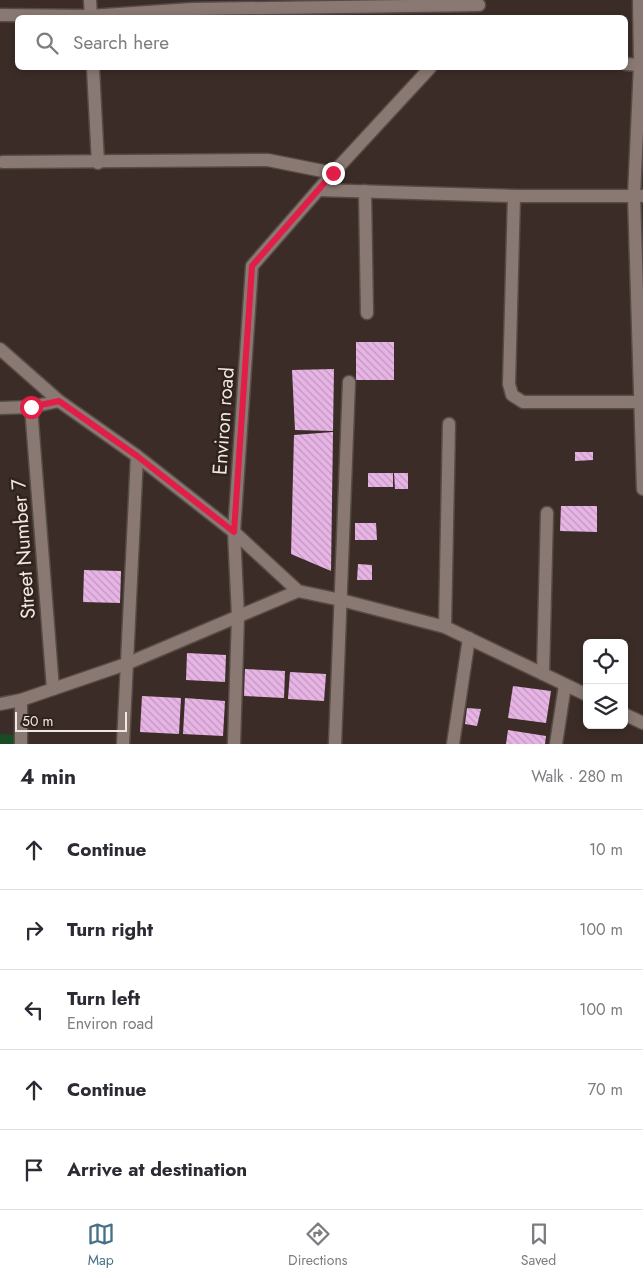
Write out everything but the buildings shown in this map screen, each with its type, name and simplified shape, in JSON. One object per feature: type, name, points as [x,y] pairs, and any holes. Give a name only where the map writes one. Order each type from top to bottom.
[{"type":"street","points":[[90,0],[90,15]]},
{"type":"street","points":[[639,0],[639,196],[643,489]]},
{"type":"street","points":[[116,15],[192,9],[481,3]]},
{"type":"street","points":[[472,15],[481,3]]},
{"type":"street","points":[[0,15],[15,15]]},
{"type":"street","points":[[628,64],[640,65]]},
{"type":"street","points":[[93,70],[98,163]]},
{"type":"street","name":"Environ road","points":[[234,744],[238,616],[234,532],[252,266],[333,173],[428,70]]},
{"type":"street","points":[[3,162],[98,163],[268,160],[333,173]]},
{"type":"street","points":[[318,190],[514,196],[639,196]]},
{"type":"street","points":[[365,191],[367,314]]},
{"type":"street","points":[[514,196],[509,384],[512,395],[523,402],[642,402]]},
{"type":"street","points":[[0,350],[59,401],[137,456],[234,532],[298,591],[445,627],[583,693]]},
{"type":"street","points":[[335,744],[349,382]]},
{"type":"street","points":[[0,408],[31,407],[59,401]]},
{"type":"street","name":"Street Number 7","points":[[31,407],[53,689]]},
{"type":"street","points":[[445,627],[450,424]]},
{"type":"street","points":[[123,744],[137,456]]},
{"type":"street","points":[[543,674],[547,513]]},
{"type":"street","points":[[0,704],[21,700],[126,664],[298,591]]},
{"type":"street","points":[[453,744],[469,638]]},
{"type":"street","points":[[556,744],[565,685]]},
{"type":"street","points":[[21,700],[21,744]]},
{"type":"street","points":[[628,716],[643,723]]},
{"type":"green space","points":[[0,734],[17,735],[16,744],[0,744]]},
{"type":"route","points":[[31,407],[59,401],[137,456],[234,532],[252,266],[333,173]]}]
